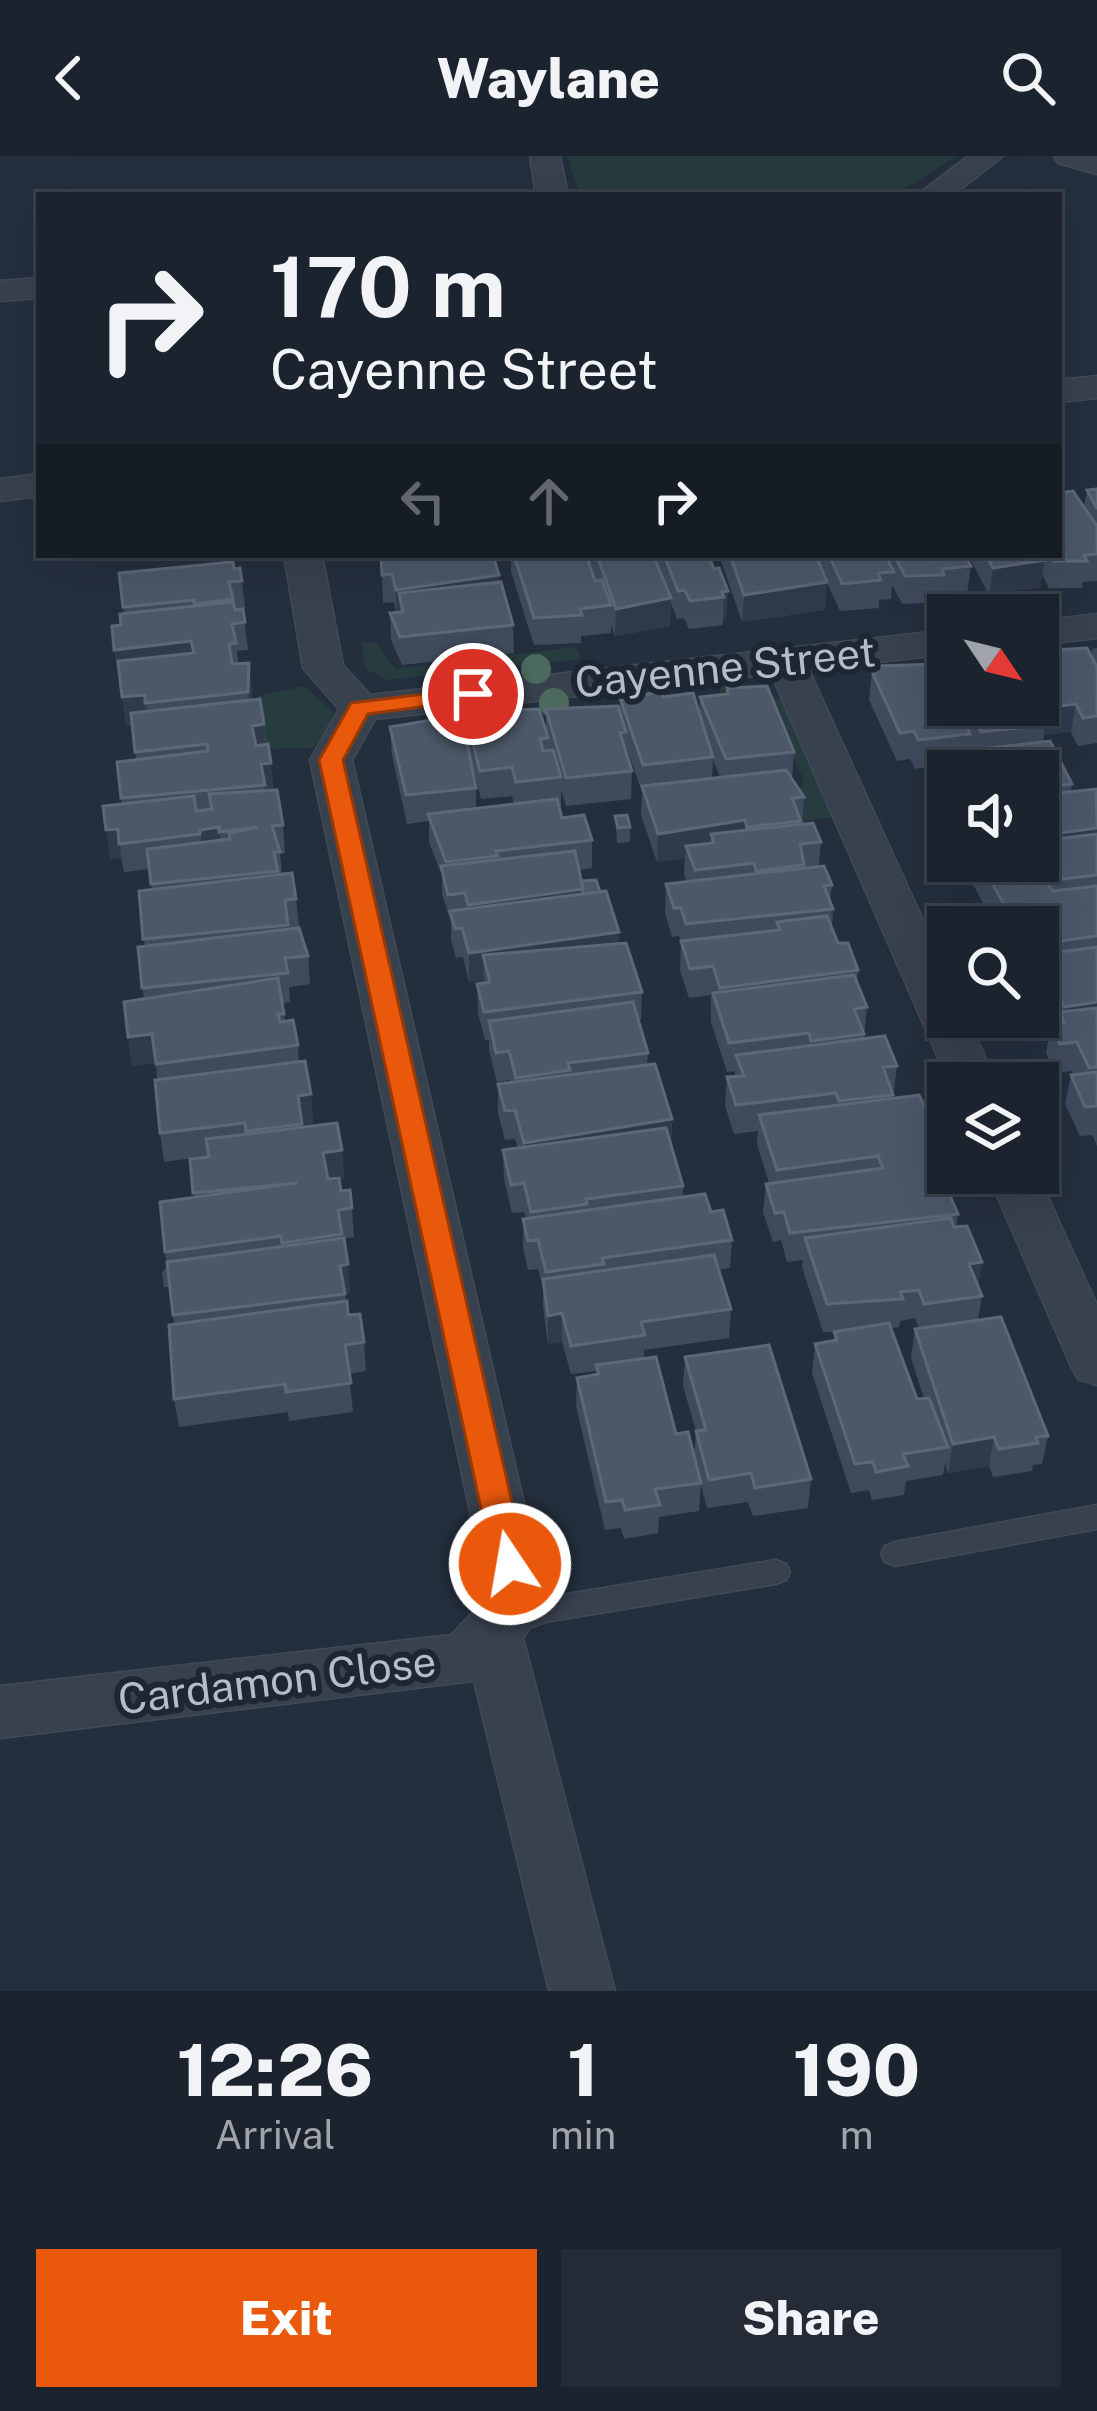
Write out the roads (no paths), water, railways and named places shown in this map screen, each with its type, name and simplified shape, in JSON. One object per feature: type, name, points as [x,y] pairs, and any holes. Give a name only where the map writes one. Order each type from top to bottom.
[{"type":"street","points":[[545,156],[551,192]]},
{"type":"street","points":[[937,192],[988,156]]},
{"type":"street","points":[[1069,156],[1097,165]]},
{"type":"street","points":[[0,291],[36,287]]},
{"type":"street","points":[[1062,391],[1097,387]]},
{"type":"street","points":[[304,558],[322,668],[359,708]]},
{"type":"street","points":[[1059,631],[1097,626]]},
{"type":"street","name":"Cayenne Street","points":[[359,708],[927,644]]},
{"type":"street","points":[[785,660],[964,1062]]},
{"type":"street","name":"Cardamon Close","points":[[0,1712],[467,1658],[518,1603],[331,760],[359,708]]},
{"type":"street","points":[[1021,1194],[1097,1364]]},
{"type":"street","points":[[492,1632],[582,1991]]},
{"type":"lane","points":[[895,1554],[1097,1517]]},
{"type":"lane","points":[[492,1632],[542,1610],[776,1572]]}]
